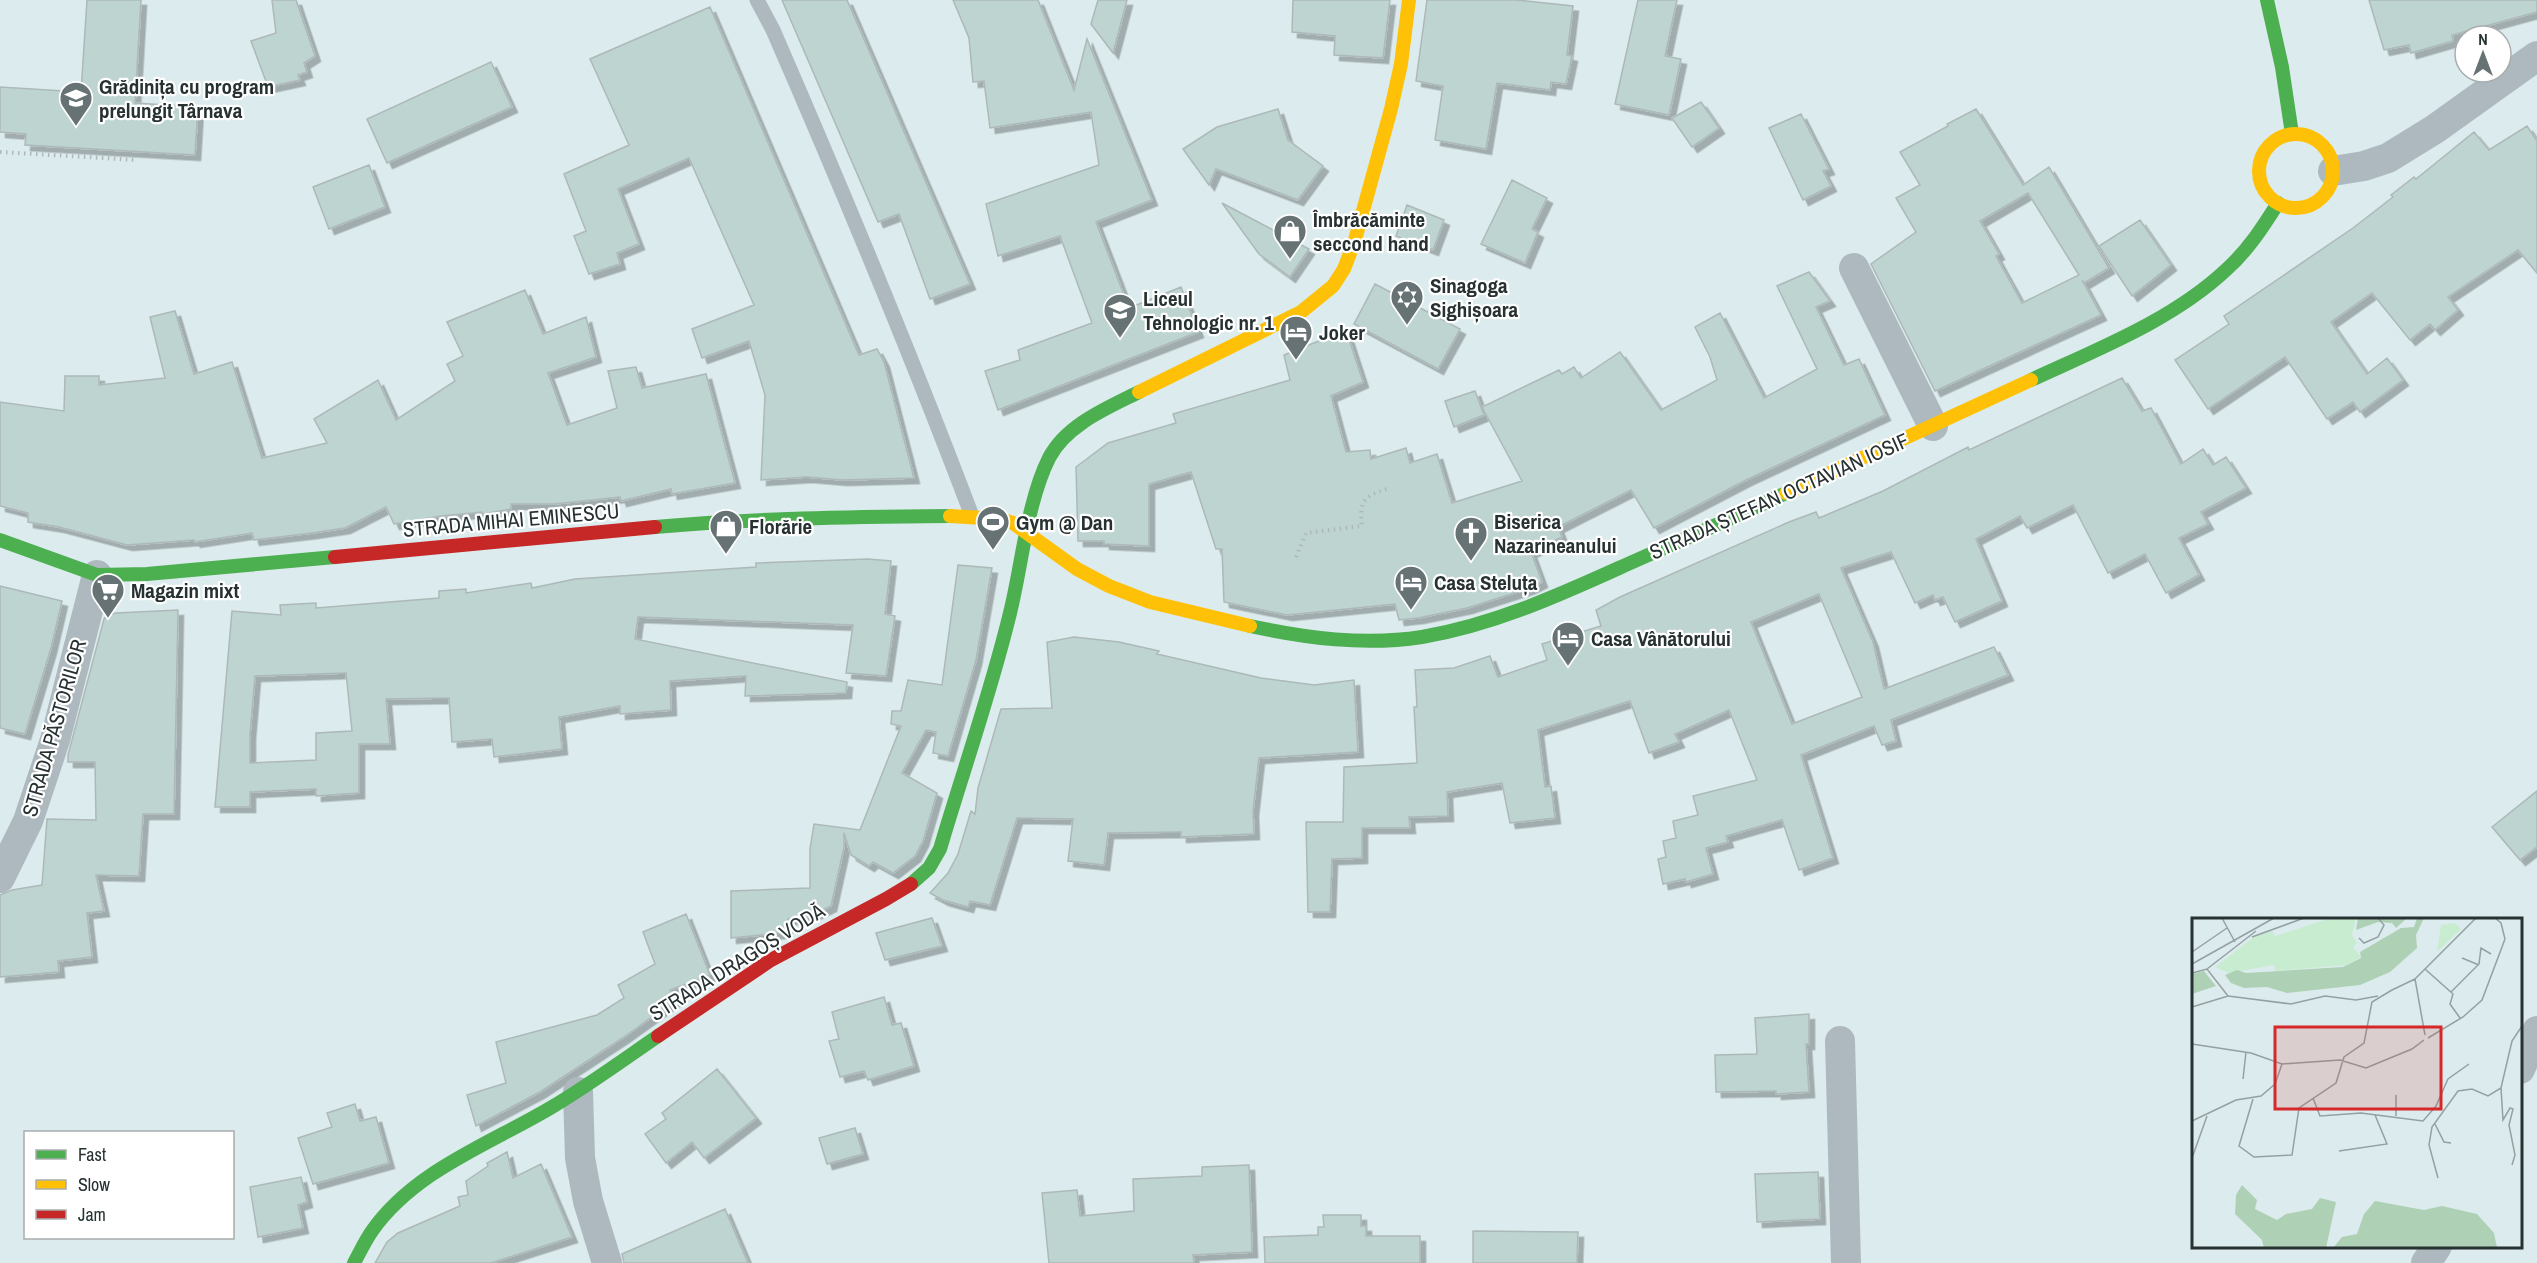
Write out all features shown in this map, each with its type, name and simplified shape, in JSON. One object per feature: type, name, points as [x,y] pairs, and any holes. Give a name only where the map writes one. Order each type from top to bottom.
[{"type":"main road","name":"STRADA DRAGOȘ VODĂ","points":[[354,1263],[360,1248],[375,1226],[395,1205],[428,1177],[578,1092],[763,966],[906,886],[929,868],[940,849],[1010,614],[1036,493],[1049,458],[1062,440],[1094,415],[1301,312],[1333,286],[1344,269],[1355,240],[1388,120],[1401,64],[1409,0]]},
{"type":"main road","points":[[2267,0],[2282,67],[2292,134]]},
{"type":"main road","points":[[2292,134],[2304,134],[2315,139],[2324,147],[2331,158],[2333,171],[2331,183],[2315,203],[2290,208],[2278,203],[2268,195],[2262,185],[2259,163],[2271,143],[2292,134]]},
{"type":"main road","name":"STRADA ȘTEFAN OCTAVIAN IOSIF","points":[[1029,532],[1058,556],[1109,586],[1196,615],[1301,637],[1341,640],[1421,637],[1486,622],[1538,604],[1933,426],[2097,348],[2184,301],[2219,276],[2262,230],[2278,203]]},
{"type":"main road","name":"STRADA MIHAI EMINESCU","points":[[0,540],[97,575],[147,574],[731,520],[972,516],[1000,519],[1029,532]]},
{"type":"street","points":[[2333,171],[2364,166],[2388,158],[2435,129],[2537,56]]},
{"type":"street","points":[[1854,268],[1933,426]]},
{"type":"street","name":"STRADA PĂSTORILOR","points":[[0,878],[28,821],[55,740],[97,575]]},
{"type":"street","points":[[2522,1065],[2537,1032]]},
{"type":"street","points":[[1840,1041],[1845,1263]]},
{"type":"street","points":[[578,1092],[580,1158],[588,1201],[607,1263]]},
{"type":"street","points":[[2426,1263],[2436,1248]]},
{"type":"lane","points":[[757,0],[773,30],[859,228],[921,381],[972,516]]},
{"type":"path","points":[[0,152],[136,160]]},
{"type":"path","points":[[1296,557],[1306,533],[1362,526],[1360,508],[1364,500],[1371,494],[1388,489]]},
{"type":"building","points":[[87,0],[141,0],[135,103],[198,107],[195,155],[25,145],[26,134],[0,132],[0,87],[81,92]]},
{"type":"building","points":[[272,0],[296,0],[315,56],[304,63],[307,72],[298,75],[300,80],[268,87],[251,41],[276,33]]},
{"type":"building","points":[[782,0],[847,0],[970,284],[930,299],[899,214],[878,222]]},
{"type":"building","points":[[953,0],[1038,0],[1074,90],[1087,39],[1152,200],[1096,222],[1129,308],[1181,287],[1198,332],[998,410],[985,371],[1020,360],[1018,350],[1092,323],[1060,236],[998,256],[986,204],[1099,165],[1091,112],[990,128],[984,81],[973,82],[969,38]]},
{"type":"building","points":[[1098,0],[1127,0],[1113,53],[1091,24]]},
{"type":"building","points":[[1293,0],[1390,0],[1383,58],[1334,55],[1335,36],[1292,32]]},
{"type":"building","points":[[1427,0],[1516,0],[1573,6],[1567,55],[1572,56],[1566,84],[1551,82],[1550,90],[1497,83],[1486,149],[1435,140],[1443,86],[1416,81]]},
{"type":"building","points":[[1638,0],[1677,0],[1665,56],[1681,59],[1669,115],[1615,104]]},
{"type":"building","points":[[2369,0],[2537,0],[2537,12],[2493,24],[2453,24],[2453,41],[2411,53],[2409,45],[2384,50]]},
{"type":"building","points":[[710,7],[859,355],[877,349],[884,362],[914,478],[842,480],[807,477],[761,480],[765,395],[749,341],[702,358],[692,329],[754,305],[689,158],[618,189],[639,244],[617,253],[620,264],[589,274],[574,236],[586,231],[564,174],[629,145],[590,59]]},
{"type":"building","points":[[491,62],[512,107],[387,163],[367,119]]},
{"type":"building","points":[[1701,102],[1719,128],[1692,147],[1672,118]]},
{"type":"building","points":[[1278,109],[1288,140],[1323,166],[1298,200],[1216,169],[1209,185],[1183,149],[1217,127]]},
{"type":"building","points":[[1976,109],[2023,185],[2049,167],[2109,268],[2084,283],[2082,280],[2101,315],[1935,391],[1871,264],[1916,232],[1896,198],[1920,185],[1900,152],[1948,126],[1947,124]],"holes":[[[2028,193],[2079,275],[2022,303],[1996,256],[1999,254],[1980,221]]]},
{"type":"building","points":[[1801,114],[1829,169],[1823,171],[1831,186],[1803,200],[1769,128]]},
{"type":"building","points":[[2527,126],[2537,141],[2537,273],[2518,250],[2448,297],[2458,310],[2435,330],[2430,324],[2410,340],[2372,293],[2331,322],[2367,374],[2387,358],[2403,380],[2360,412],[2353,402],[2327,419],[2285,357],[2208,409],[2175,360],[2229,324],[2224,316],[2353,228],[2393,197],[2391,195],[2414,177],[2416,179],[2474,132],[2489,150]]},
{"type":"building","points":[[369,165],[385,207],[329,229],[313,187]]},
{"type":"building","points":[[1512,180],[1547,198],[1532,229],[1538,232],[1525,263],[1481,244]]},
{"type":"building","points":[[1222,203],[1309,249],[1290,277],[1259,254]]},
{"type":"building","points":[[1407,205],[1444,220],[1433,250],[1396,236]]},
{"type":"building","points":[[2140,220],[2171,265],[2132,296],[2099,246]]},
{"type":"building","points":[[1809,272],[1830,301],[1816,307],[1844,365],[1859,359],[1885,415],[1746,480],[1654,528],[1631,490],[1558,527],[1562,537],[1531,552],[1542,582],[1530,588],[1467,608],[1399,620],[1395,604],[1287,615],[1224,602],[1222,549],[1216,549],[1191,472],[1149,484],[1149,546],[1104,544],[1104,541],[1078,541],[1076,467],[1108,443],[1176,423],[1173,414],[1290,380],[1284,355],[1346,330],[1363,382],[1331,396],[1346,452],[1370,450],[1371,459],[1406,448],[1410,463],[1437,454],[1452,503],[1522,481],[1482,407],[1559,370],[1562,374],[1574,367],[1581,378],[1620,352],[1661,410],[1717,380],[1710,357],[1695,327],[1720,313],[1764,398],[1817,369],[1777,286]]},
{"type":"building","name":"Sinagoga Sighișoara","points":[[1375,284],[1460,329],[1438,369],[1354,324]]},
{"type":"building","points":[[525,290],[543,334],[586,317],[596,357],[548,373],[567,425],[617,408],[608,371],[636,367],[642,388],[706,374],[735,483],[672,494],[671,489],[621,501],[620,497],[554,504],[511,504],[511,509],[483,514],[482,512],[441,516],[394,524],[386,507],[345,528],[312,533],[254,540],[252,533],[195,542],[194,540],[127,545],[59,527],[28,522],[28,513],[0,506],[0,402],[64,411],[65,376],[99,376],[99,385],[165,378],[150,317],[175,311],[194,374],[232,362],[262,458],[327,443],[314,419],[378,380],[396,420],[455,381],[447,364],[463,356],[447,322]]},
{"type":"building","points":[[2122,378],[2142,411],[2151,408],[2181,464],[2203,449],[2213,465],[2226,457],[2246,488],[2201,512],[2208,524],[2179,538],[2199,575],[2166,593],[2145,554],[2108,573],[2073,505],[2027,528],[2020,516],[1976,539],[2002,601],[1955,622],[1943,597],[1935,600],[1933,595],[1915,603],[1891,552],[1841,568],[1873,642],[1884,689],[1994,647],[2008,675],[1891,720],[1896,741],[1882,745],[1874,726],[1801,755],[1833,858],[1799,870],[1782,820],[1726,836],[1728,842],[1706,848],[1713,874],[1686,882],[1685,879],[1663,884],[1658,859],[1666,857],[1663,841],[1676,838],[1673,821],[1698,815],[1693,796],[1757,780],[1729,710],[1675,734],[1679,742],[1649,753],[1630,701],[1538,730],[1545,787],[1551,786],[1555,818],[1510,823],[1502,783],[1447,792],[1448,816],[1409,817],[1410,828],[1362,828],[1362,858],[1332,859],[1330,912],[1308,912],[1306,822],[1343,822],[1344,767],[1417,763],[1415,670],[1454,668],[1490,656],[1498,677],[1547,660],[1542,644],[1601,626],[1596,610],[1620,597],[1789,522],[1816,512],[1819,518],[1883,491],[1968,447],[1969,450]],"holes":[[[1819,594],[1862,697],[1792,724],[1751,622]]]},
{"type":"building","points":[[1475,391],[1484,415],[1454,427],[1445,401]]},
{"type":"building","points":[[868,559],[891,561],[885,614],[895,616],[886,676],[846,673],[853,625],[638,617],[635,639],[847,682],[846,693],[745,696],[746,676],[670,681],[671,710],[620,714],[620,706],[559,717],[562,749],[494,757],[492,739],[452,742],[449,698],[386,699],[390,744],[359,744],[359,793],[316,796],[316,789],[250,792],[250,807],[215,807],[232,611],[281,615],[280,605],[316,603],[316,608],[439,598],[439,591],[466,589],[466,593],[531,583],[532,588],[575,579],[756,567],[756,563]],"holes":[[[346,673],[352,731],[316,733],[316,760],[250,763],[255,676]]]},
{"type":"building","points":[[958,565],[992,568],[976,660],[948,756],[933,753],[936,732],[926,730],[902,773],[937,793],[923,841],[915,856],[893,873],[873,862],[869,866],[851,855],[844,833],[844,847],[831,906],[804,919],[788,919],[787,928],[780,933],[731,938],[731,891],[810,888],[810,849],[814,824],[860,830],[901,726],[891,724],[892,711],[901,711],[908,680],[942,685]]},
{"type":"building","points":[[0,586],[62,601],[51,648],[25,734],[0,728]]},
{"type":"building","points":[[178,610],[174,814],[143,814],[139,876],[96,875],[104,911],[87,913],[92,957],[58,961],[59,972],[0,977],[0,895],[12,890],[42,885],[47,819],[96,820],[95,762],[68,762],[68,755],[104,619],[107,615],[116,613]]},
{"type":"building","points":[[1074,637],[1119,642],[1159,651],[1157,654],[1261,678],[1314,685],[1354,680],[1358,752],[1259,758],[1253,811],[1254,834],[1181,837],[1181,832],[1108,833],[1104,865],[1068,861],[1073,819],[1017,818],[990,905],[970,901],[968,907],[943,900],[930,893],[948,873],[958,854],[971,811],[975,814],[978,788],[1001,709],[1052,708],[1047,642]]},
{"type":"building","points":[[2537,791],[2537,847],[2520,860],[2492,827]]},
{"type":"building","points":[[686,914],[710,975],[670,990],[674,1001],[624,1037],[540,1092],[476,1126],[467,1095],[506,1083],[496,1042],[597,1015],[624,998],[618,985],[655,964],[643,932]]},
{"type":"building","points":[[932,918],[942,946],[885,960],[876,933]]},
{"type":"building","points":[[884,997],[892,1025],[901,1023],[914,1066],[868,1080],[864,1071],[840,1077],[829,1041],[839,1039],[832,1012]]},
{"type":"building","points":[[1809,1014],[1809,1044],[1806,1044],[1809,1092],[1776,1094],[1776,1091],[1716,1092],[1715,1055],[1757,1054],[1755,1018]]},
{"type":"building","points":[[717,1069],[756,1118],[704,1158],[692,1142],[666,1163],[645,1134],[666,1119],[662,1113]]},
{"type":"building","points":[[355,1104],[360,1121],[376,1117],[389,1163],[313,1184],[298,1138],[332,1127],[327,1113]]},
{"type":"building","points":[[855,1128],[863,1154],[827,1164],[819,1138]]},
{"type":"building","points":[[507,1152],[513,1178],[541,1164],[572,1237],[491,1263],[375,1263],[387,1242],[398,1233],[460,1206],[458,1197],[468,1195],[466,1181],[488,1166],[487,1163]]},
{"type":"building","points":[[1249,1165],[1252,1252],[1193,1255],[1194,1263],[1049,1263],[1042,1193],[1077,1190],[1080,1216],[1134,1211],[1133,1179],[1202,1176],[1202,1167]]},
{"type":"building","points":[[1818,1172],[1820,1219],[1757,1222],[1755,1174]]},
{"type":"building","points":[[301,1177],[307,1202],[298,1205],[303,1228],[258,1237],[250,1187]]},
{"type":"building","points":[[725,1209],[748,1263],[624,1263],[622,1254]]},
{"type":"building","points":[[1323,1215],[1361,1215],[1361,1226],[1366,1226],[1366,1236],[1420,1236],[1420,1263],[1265,1263],[1264,1237],[1318,1235],[1318,1227],[1324,1227]]},
{"type":"building","points":[[1473,1231],[1578,1232],[1577,1263],[1473,1263]]},
{"type":"traffic: fast","points":[[2267,0],[2282,67],[2292,134]]},
{"type":"traffic: fast","points":[[2031,380],[2108,345],[2183,304],[2235,262],[2255,238],[2278,203]]},
{"type":"traffic: fast","points":[[911,884],[929,868],[940,849],[994,672],[1014,594],[1035,494],[1049,458],[1056,446],[1077,427],[1101,411],[1139,392]]},
{"type":"traffic: fast","points":[[1250,626],[1292,634],[1357,641],[1400,640],[1448,632],[1498,618],[1547,599],[1786,493]]},
{"type":"traffic: fast","points":[[655,527],[765,520],[950,516]]},
{"type":"traffic: fast","points":[[0,540],[97,575],[147,574],[335,557]]},
{"type":"traffic: fast","points":[[354,1263],[372,1231],[410,1191],[455,1160],[566,1099],[658,1036]]},
{"type":"traffic: slow","points":[[1139,392],[1301,312],[1333,286],[1344,269],[1355,240],[1391,109],[1401,64],[1409,0]]},
{"type":"traffic: slow","points":[[2296,134],[2310,137],[2322,145],[2330,157],[2333,171],[2330,185],[2322,197],[2310,205],[2296,208],[2282,205],[2270,197],[2262,185],[2259,171],[2262,157],[2270,145],[2282,137],[2296,134]]},
{"type":"traffic: slow","points":[[1786,493],[2031,380]]},
{"type":"traffic: slow","points":[[950,516],[1000,519],[1013,523],[1077,569],[1109,586],[1150,602],[1250,626]]},
{"type":"traffic: jam","points":[[335,557],[655,527]]},
{"type":"traffic: jam","points":[[658,1036],[771,960],[911,884]]},
{"type":"place","name":"Grădinița cu program prelungit Târnava","points":[[76,127]]},
{"type":"place","name":"Îmbrăcăminte seccond hand","points":[[1290,260]]},
{"type":"place","name":"Sinagoga Sighișoara","points":[[1407,326]]},
{"type":"place","name":"Liceul Tehnologic nr. 1","points":[[1120,339]]},
{"type":"place","name":"Joker","points":[[1296,361]]},
{"type":"place","name":"Gym @ Dan","points":[[993,551]]},
{"type":"place","name":"Florărie","points":[[726,555]]},
{"type":"place","name":"Biserica Nazarineanului","points":[[1471,562]]},
{"type":"place","name":"Casa Steluța","points":[[1411,611]]},
{"type":"place","name":"Magazin mixt","points":[[108,619]]},
{"type":"place","name":"Casa Vânătorului","points":[[1568,667]]}]
